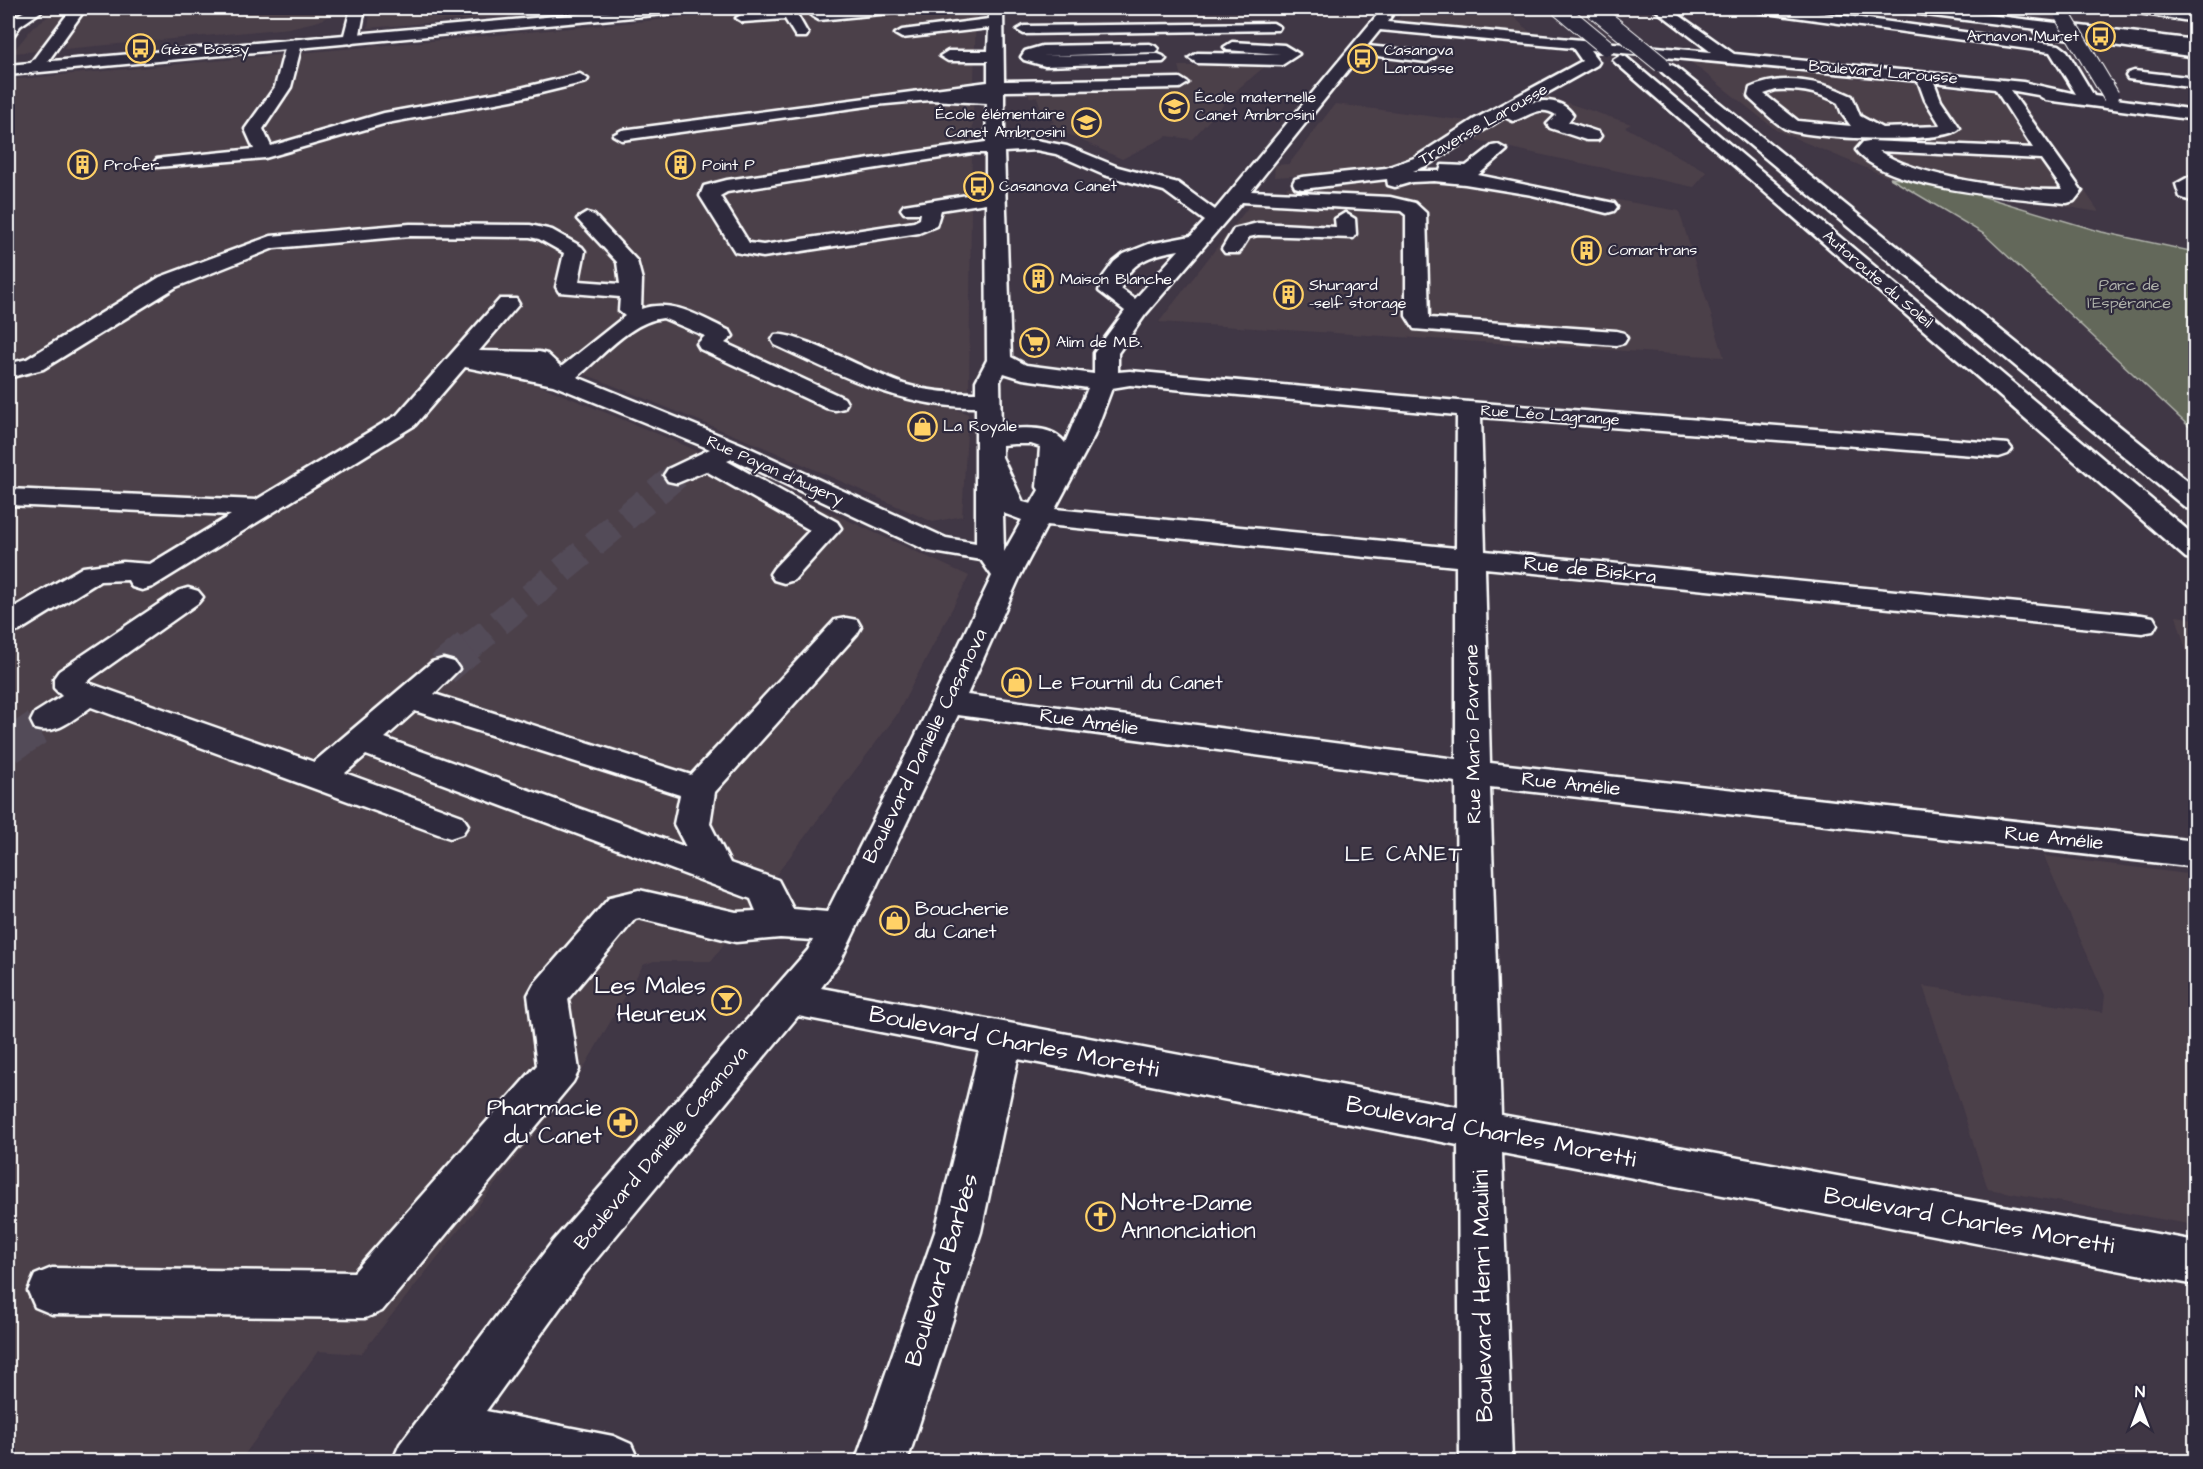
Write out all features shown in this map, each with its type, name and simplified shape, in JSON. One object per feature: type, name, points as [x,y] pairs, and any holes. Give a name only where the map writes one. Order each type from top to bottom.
[{"type":"main road","points":[[8,33],[14,22],[39,8]]},
{"type":"main road","points":[[35,68],[79,8]]},
{"type":"main road","points":[[351,39],[358,8]]},
{"type":"main road","points":[[8,70],[687,8]]},
{"type":"main road","points":[[819,16],[900,8]]},
{"type":"main road","name":"Boulevard Danielle Casanova","points":[[430,1444],[569,1257],[822,960],[947,703],[998,564],[1044,505],[1081,436],[1107,370],[1106,353],[1137,310],[1215,219],[1226,191],[1357,49],[1390,8]]},
{"type":"main road","name":"Autoroute du Soleil","points":[[1559,8],[2196,552]]},
{"type":"main road","name":"Autoroute du Soleil","points":[[1592,8],[2196,502]]},
{"type":"main road","points":[[1660,8],[1730,58]]},
{"type":"main road","points":[[1759,8],[2054,48],[2059,51],[2088,100]]},
{"type":"main road","points":[[1861,8],[2196,52]]},
{"type":"main road","points":[[1902,8],[2196,45]]},
{"type":"main road","points":[[1940,8],[2012,21]]},
{"type":"main road","points":[[2132,8],[2196,18]]},
{"type":"main road","points":[[2177,8],[2196,9]]},
{"type":"main road","points":[[2062,12],[2196,32]]},
{"type":"main road","points":[[2062,12],[2114,100]]},
{"type":"main road","points":[[742,16],[790,14],[801,34]]},
{"type":"main road","points":[[902,34],[928,32],[996,15],[995,196],[999,360],[988,381],[998,564]]},
{"type":"main road","points":[[1158,50],[1045,61],[1029,57],[1030,54],[1042,51],[1158,50],[1178,61],[1194,50],[1182,21]]},
{"type":"main road","points":[[1024,30],[1182,21],[1273,27]]},
{"type":"main road","points":[[1150,23],[1158,50]]},
{"type":"main road","name":"Boulevard Larousse","points":[[1376,25],[1963,80],[2023,87],[2069,97]]},
{"type":"main road","points":[[928,32],[949,58],[996,56]]},
{"type":"main road","points":[[265,153],[254,129],[283,87],[294,44]]},
{"type":"main road","name":"Traverse Larousse","points":[[1226,191],[1389,173],[1420,162],[1479,124],[1591,62],[1578,44]]},
{"type":"main road","points":[[1357,49],[1427,57]]},
{"type":"main road","name":"Boulevard Larousse","points":[[1696,55],[1723,61],[2088,100],[2114,100],[2196,115]]},
{"type":"main road","points":[[2134,76],[2196,83]]},
{"type":"main road","points":[[163,163],[265,153],[384,118],[512,95],[580,79]]},
{"type":"main road","points":[[1880,133],[1856,124],[1850,117],[1846,100],[1825,90],[1778,86],[1756,91],[1756,96],[1792,125],[1810,129],[1880,133],[1902,133],[1941,132],[1951,128],[1933,100],[1926,81]]},
{"type":"main road","points":[[622,135],[875,100],[930,95],[1179,83]]},
{"type":"main road","points":[[2002,90],[2047,154],[2073,191],[2067,197],[1975,187],[1907,173],[1888,166],[1865,150],[1869,146],[1877,146],[2047,154]]},
{"type":"main road","points":[[1479,124],[1495,126],[1524,108],[1549,107],[1563,111],[1565,115],[1556,124],[1592,136]]},
{"type":"main road","points":[[1420,162],[1470,172],[1549,107]]},
{"type":"main road","points":[[1902,133],[1974,151]]},
{"type":"main road","points":[[995,196],[735,237],[710,196],[711,190],[996,146],[1050,147],[1111,171],[1171,187],[1285,199],[1390,203],[1408,207],[1416,213],[1417,316],[1422,324],[1616,338]]},
{"type":"main road","points":[[1331,201],[1387,186],[1401,177],[1411,176],[1451,177],[1535,189],[1565,194],[1607,207]]},
{"type":"main road","points":[[2196,178],[2185,184],[2187,193],[2196,197]]},
{"type":"main road","points":[[1171,187],[1215,219]]},
{"type":"main road","points":[[1283,229],[1285,199]]},
{"type":"main road","points":[[587,219],[627,261],[631,291],[630,322]]},
{"type":"main road","points":[[1232,249],[1241,233],[1258,229],[1346,234],[1345,219]]},
{"type":"main road","points":[[8,371],[35,364],[176,278],[282,239],[410,230],[530,231],[545,234],[574,251],[567,287],[631,291]]},
{"type":"main road","points":[[1137,310],[1110,291],[1111,281],[1127,261],[1146,249],[1196,241]]},
{"type":"main road","points":[[8,624],[93,573],[123,571],[149,577],[406,420],[508,304]]},
{"type":"main road","points":[[560,379],[630,322],[644,314],[663,311],[722,336],[708,344],[836,403]]},
{"type":"main road","points":[[783,340],[878,382],[914,394],[939,399],[989,400]]},
{"type":"main road","points":[[1047,375],[1069,372],[1106,353]]},
{"type":"main road","name":"Rue Payan d'Augery","points":[[458,359],[560,379],[732,449],[939,545],[962,550],[998,564]]},
{"type":"main road","name":"Rue Léo Lagrange","points":[[999,360],[1011,368],[1101,382],[1130,378],[1469,409],[1999,449]]},
{"type":"main road","name":"Rue Mario Pavrone","points":[[1469,409],[1479,1130]]},
{"type":"main road","points":[[990,449],[1040,437],[1053,444],[1044,505]]},
{"type":"main road","points":[[677,475],[732,449]]},
{"type":"main road","name":"Rue de Biskra","points":[[990,449],[1012,507],[1044,505],[1470,558],[2142,624]]},
{"type":"main road","points":[[707,461],[827,528],[784,574]]},
{"type":"main road","points":[[8,497],[262,508]]},
{"type":"main road","points":[[188,597],[70,678],[70,688],[450,825]]},
{"type":"main road","points":[[718,874],[692,824],[698,789],[846,627]]},
{"type":"main road","points":[[319,776],[443,669]]},
{"type":"main road","points":[[47,721],[86,695]]},
{"type":"main road","points":[[411,698],[698,789]]},
{"type":"main road","name":"Rue Amélie","points":[[947,703],[1473,773],[2196,854]]},
{"type":"main road","points":[[361,741],[765,890],[780,923]]},
{"type":"main road","points":[[52,1291],[365,1295],[558,1070],[548,995],[622,907],[639,904],[736,927],[780,923],[837,927]]},
{"type":"main road","name":"Boulevard Charles Moretti","points":[[788,998],[1479,1130],[2196,1263]]},
{"type":"main road","name":"Boulevard Barbès","points":[[881,1461],[958,1232],[1002,1040]]},
{"type":"main road","name":"Boulevard Henri Maulini","points":[[1479,1130],[1486,1461]]},
{"type":"main road","points":[[430,1444],[613,1461]]},
{"type":"shaded area","points":[[61,8],[333,8],[330,15],[319,21],[289,28],[64,49],[66,44],[41,46],[38,51],[12,53],[34,26]]},
{"type":"shaded area","points":[[371,8],[599,8],[368,28]]},
{"type":"shaded area","points":[[786,8],[976,8],[971,189],[960,206],[971,208],[969,390],[952,392],[952,408],[968,414],[962,516],[933,522],[775,452],[595,378],[538,358],[514,375],[677,442],[969,576],[896,716],[711,961],[654,961],[643,965],[575,1083],[361,1354],[318,1351],[245,1454],[263,1461],[8,1462],[8,80]]},
{"type":"shaded area","points":[[1407,8],[1504,8],[1534,36],[1395,23]]},
{"type":"shaded area","points":[[1691,62],[2018,94],[2099,212],[1890,178],[1776,130]]},
{"type":"shaded area","points":[[1197,63],[1268,64],[1240,87],[1192,139],[1167,136],[1122,159],[1063,132],[1050,123],[1054,122],[1041,108],[1037,97],[1029,97],[1029,88],[1183,80],[1179,66],[1197,66]]},
{"type":"shaded area","points":[[1540,94],[1631,124],[1625,127],[1707,172],[1694,187],[1463,138]]},
{"type":"shaded area","points":[[1335,104],[1475,122],[1410,162],[1376,171],[1274,177],[1275,165],[1289,164]]},
{"type":"shaded area","points":[[1427,165],[1426,172],[1528,184],[1679,211],[1724,357],[1159,322],[1253,201],[1290,194],[1286,192],[1287,187],[1393,177]]},
{"type":"shaded area","points":[[2176,616],[2195,619],[2195,680]]},
{"type":"shaded area","points":[[2044,856],[2195,875],[2195,1225],[1988,1189],[1923,986],[2103,1012],[2105,995]]},
{"type":"green space","name":"Parc de l'Espérance","points":[[1890,178],[1938,183],[2102,232],[2195,252],[2195,432],[1984,234]]},
{"type":"tunnel","points":[[467,649],[677,475]]},
{"type":"tunnel","points":[[443,669],[469,647]]},
{"type":"tunnel","points":[[8,747],[47,721]]},
{"type":"place","name":"Arnavon Muret","points":[[2100,36]]},
{"type":"place","name":"Gèze Bossy","points":[[140,49]]},
{"type":"place","name":"Casanova Larousse","points":[[1363,59]]},
{"type":"place","name":"École maternelle Canet Ambrosini","points":[[1174,106]]},
{"type":"place","name":"École élémentaire Canet Ambrosini","points":[[1086,123]]},
{"type":"place","name":"Profer","points":[[83,165]]},
{"type":"place","name":"Point P","points":[[681,165]]},
{"type":"place","name":"Casanova Canet","points":[[978,186]]},
{"type":"place","name":"Comartrans","points":[[1587,250]]},
{"type":"place","name":"Maison Blanche","points":[[1039,279]]},
{"type":"place","name":"Shurgard -self storage","points":[[1288,294]]},
{"type":"place","name":"Alim de M.B.","points":[[1035,342]]},
{"type":"place","name":"La Royale","points":[[922,426]]},
{"type":"place","name":"Le Fournil du Canet","points":[[1017,683]]},
{"type":"place","name":"Boucherie du Canet","points":[[894,920]]},
{"type":"place","name":"Les Males Heureux","points":[[727,1000]]},
{"type":"place","name":"Pharmacie du Canet","points":[[623,1122]]},
{"type":"place","name":"Notre-Dame Annonciation","points":[[1100,1217]]},
{"type":"district","name":"LE CANET","points":[[1404,854]]}]
